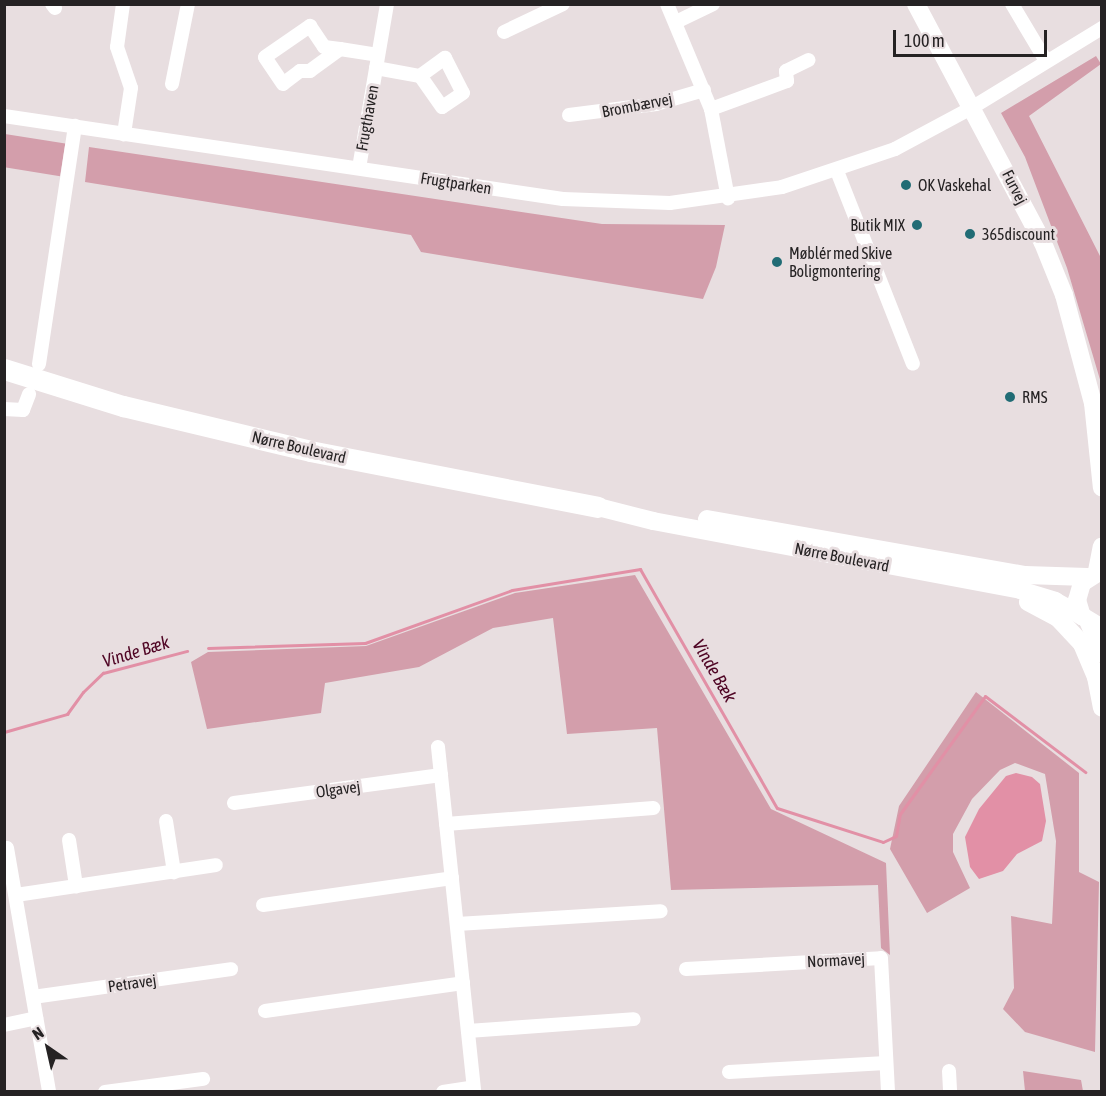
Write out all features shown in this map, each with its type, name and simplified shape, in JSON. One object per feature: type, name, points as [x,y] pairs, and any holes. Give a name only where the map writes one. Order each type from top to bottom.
[{"type":"highway","name":"Nørre Boulevard","points":[[4,369],[123,406],[310,451],[598,507]]},
{"type":"main road","name":"Furvej","points":[[916,4],[973,107],[1043,243],[1065,295],[1093,403],[1101,488]]},
{"type":"main road","name":"Nørre Boulevard","points":[[598,507],[653,521],[1038,594],[1091,622]]},
{"type":"main road","name":"Nørre Boulevard","points":[[598,507],[772,529],[1025,574],[1095,573]]},
{"type":"main road","points":[[1101,546],[1095,573],[1077,600],[1091,622],[1101,653]]},
{"type":"main road","points":[[900,568],[928,579],[1021,599],[1058,618],[1090,659],[1101,706]]},
{"type":"street","points":[[123,4],[117,47],[131,88],[124,134]]},
{"type":"street","points":[[172,84],[189,4]]},
{"type":"street","name":"Frugthaven","points":[[359,168],[387,4]]},
{"type":"street","points":[[504,32],[563,4]]},
{"type":"street","points":[[667,4],[711,109],[728,198]]},
{"type":"street","points":[[676,22],[712,4]]},
{"type":"street","points":[[1012,4],[1046,61]]},
{"type":"street","name":"Frugthaven","points":[[340,49],[310,71],[300,71],[283,84],[265,57],[309,26],[324,47],[340,49],[420,76]]},
{"type":"street","name":"Frugtparken","points":[[4,116],[563,199],[659,204],[728,198],[782,188],[837,171],[918,138],[1101,28]]},
{"type":"street","points":[[711,109],[787,81],[786,71],[809,60]]},
{"type":"street","name":"Brombærvej","points":[[569,115],[646,106],[704,90]]},
{"type":"street","points":[[39,364],[75,126]]},
{"type":"street","points":[[837,171],[913,364]]},
{"type":"street","points":[[4,409],[23,410],[29,394]]},
{"type":"street","points":[[438,747],[474,1089],[442,1092]]},
{"type":"street","name":"Olgavej","points":[[234,803],[441,775]]},
{"type":"street","points":[[446,824],[652,808]]},
{"type":"street","points":[[166,821],[174,872]]},
{"type":"street","points":[[69,840],[75,886]]},
{"type":"street","points":[[8,848],[49,1092]]},
{"type":"street","points":[[16,895],[216,866]]},
{"type":"street","points":[[263,905],[452,878]]},
{"type":"street","points":[[457,924],[661,911]]},
{"type":"street","points":[[4,920],[19,916]]},
{"type":"street","name":"Normavej","points":[[686,969],[881,958],[888,1092]]},
{"type":"street","name":"Petravej","points":[[33,996],[231,969]]},
{"type":"street","points":[[265,1011],[463,983]]},
{"type":"street","points":[[4,1025],[36,1018]]},
{"type":"street","points":[[468,1031],[634,1019]]},
{"type":"street","points":[[729,1072],[886,1063]]},
{"type":"street","points":[[949,1071],[950,1092]]},
{"type":"street","points":[[105,1092],[203,1079]]},
{"type":"shaded area","points":[[1096,56],[1101,64],[1029,116],[1101,258],[1101,383],[1067,268],[1025,157],[1001,113]]},
{"type":"shaded area","points":[[5,134],[65,144],[60,176],[4,167]]},
{"type":"shaded area","points":[[89,147],[602,224],[725,225],[716,267],[703,299],[421,252],[411,235],[85,182]]},
{"type":"shaded area","points":[[635,575],[771,809],[886,863],[890,955],[881,948],[878,885],[671,890],[657,728],[567,734],[553,618],[493,628],[419,667],[325,683],[321,713],[207,729],[191,662],[208,652],[366,646],[515,593]]},
{"type":"shaded area","points":[[976,692],[1079,773],[1079,872],[1099,882],[1095,1052],[1025,1032],[1003,1009],[1014,988],[1011,916],[1052,924],[1056,841],[1045,774],[1015,763],[1000,770],[972,799],[953,834],[953,852],[970,888],[927,913],[890,849],[899,806]]},
{"type":"shaded area","points":[[1016,773],[1032,777],[1040,784],[1046,821],[1042,841],[1017,854],[1003,871],[979,879],[970,867],[965,837],[979,809],[1006,776]]},
{"type":"shaded area","points":[[1023,1071],[1081,1080],[1083,1091],[1025,1091]]},
{"type":"waterway","name":"Vinde Bæk","points":[[208,648],[365,643],[512,590],[640,569],[777,808],[883,842],[896,836],[900,814],[985,696],[1085,772]]},
{"type":"waterway","name":"Vinde Bæk","points":[[4,732],[67,714],[83,692],[103,673],[187,651]]},
{"type":"place","name":"OK Vaskehal","points":[[906,185]]},
{"type":"place","name":"Butik MIX","points":[[917,225]]},
{"type":"place","name":"365discount","points":[[970,234]]},
{"type":"place","name":"Møblér med Skive Boligmontering","points":[[777,262]]},
{"type":"place","name":"RMS","points":[[1010,397]]}]
